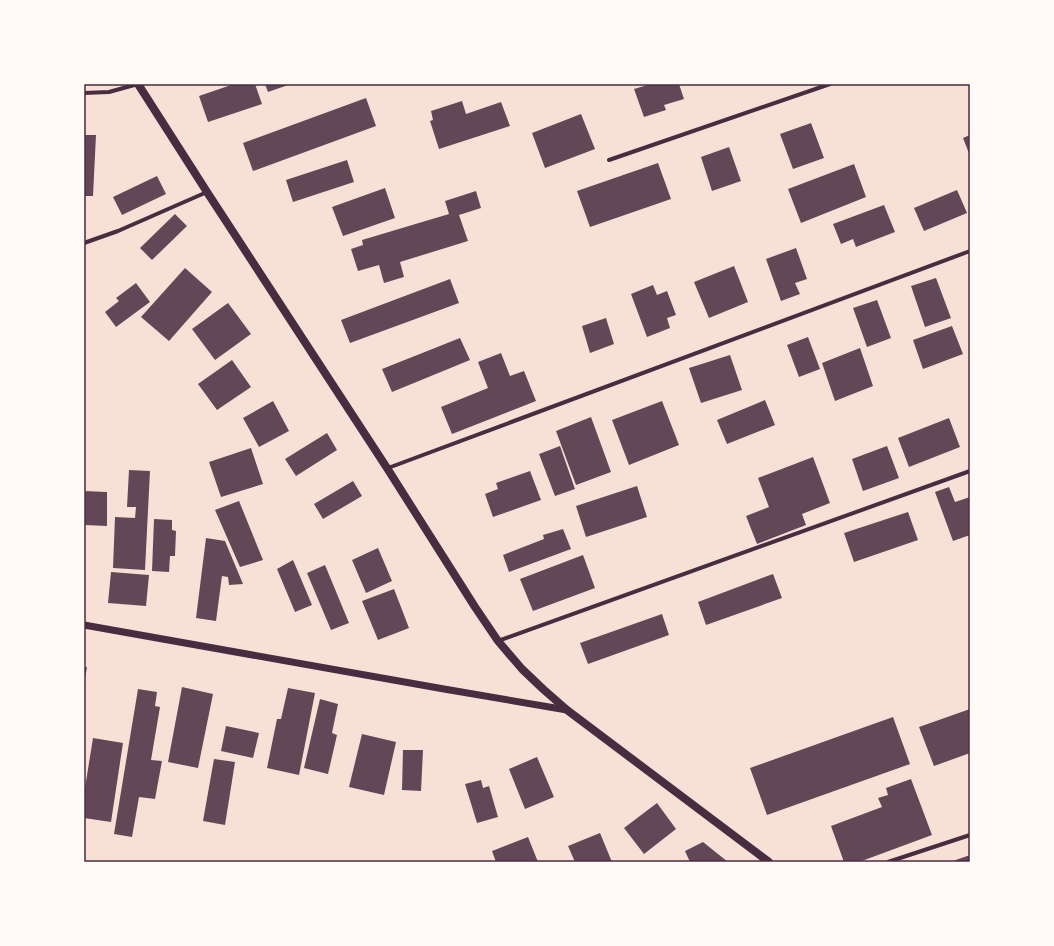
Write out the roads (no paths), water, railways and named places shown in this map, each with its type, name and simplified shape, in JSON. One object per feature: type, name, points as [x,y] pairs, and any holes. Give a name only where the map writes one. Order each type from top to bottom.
[{"type":"main road","points":[[139,84],[207,192],[498,641],[522,669],[567,710],[769,862]]},
{"type":"street","points":[[84,93],[109,92],[139,84]]},
{"type":"street","points":[[609,160],[830,84]]},
{"type":"street","points":[[84,243],[118,232],[207,192]]},
{"type":"street","points":[[387,468],[970,251]]},
{"type":"street","points":[[498,641],[970,471]]},
{"type":"street","points":[[84,625],[567,710]]},
{"type":"street","points":[[888,862],[970,835]]}]
